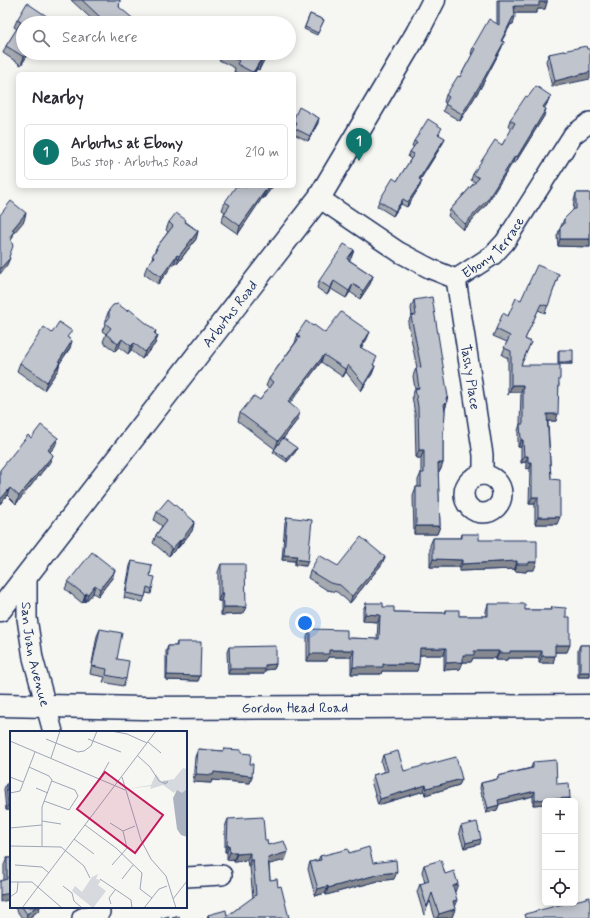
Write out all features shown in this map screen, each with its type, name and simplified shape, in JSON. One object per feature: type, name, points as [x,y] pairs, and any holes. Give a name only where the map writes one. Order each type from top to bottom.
[{"type":"main road","name":"Arbutus Road","points":[[0,610],[319,198],[417,34],[434,0]]},
{"type":"main road","name":"Gordon Head Road","points":[[0,704],[143,708],[590,706]]},
{"type":"street","name":"Ebony Terrace","points":[[319,198],[399,252],[432,269],[456,279],[493,255],[505,242],[574,135],[590,122]]},
{"type":"street","name":"Tashy Place","points":[[456,279],[482,455],[483,475]]},
{"type":"street","name":"San Juan Avenue","points":[[27,574],[27,618],[33,658],[53,731]]},
{"type":"street","points":[[187,877],[222,875]]},
{"type":"street","points":[[82,918],[100,912]]},
{"type":"building","points":[[82,0],[120,0],[119,7],[130,16],[99,16]]},
{"type":"building","points":[[499,0],[547,0],[547,2],[539,2],[539,6],[514,6],[515,17],[513,17],[501,41],[504,42],[462,114],[445,104],[449,97],[446,95],[458,76],[460,77],[475,49],[473,47],[489,19],[499,25]]},
{"type":"building","points":[[27,3],[46,16],[19,16]]},
{"type":"building","points":[[310,14],[324,20],[318,33],[305,27]]},
{"type":"building","points":[[16,30],[16,52],[6,46]]},
{"type":"building","points":[[586,46],[587,49],[590,49],[590,72],[555,81],[549,54]]},
{"type":"building","points":[[237,60],[262,60],[252,72],[237,64],[239,61]]},
{"type":"building","points":[[536,86],[551,96],[543,107],[546,109],[517,157],[515,156],[488,199],[465,224],[450,210],[479,178],[473,174],[495,140],[502,145],[515,123],[510,120],[526,96],[528,97]]},
{"type":"building","points":[[299,107],[319,118],[310,136],[296,129],[296,114]]},
{"type":"building","points":[[428,119],[442,128],[438,134],[445,138],[419,179],[422,181],[408,202],[403,199],[395,211],[379,201],[393,178],[397,181],[414,154],[410,152],[417,142],[414,141]]},
{"type":"building","points":[[235,188],[269,188],[240,226],[224,214],[230,205],[225,202]]},
{"type":"building","points":[[576,193],[590,193],[590,239],[560,239],[560,228],[564,224],[564,219],[574,209],[576,209]]},
{"type":"building","points":[[11,201],[26,213],[12,230],[14,231],[10,237],[13,246],[9,257],[10,258],[0,269],[0,215]]},
{"type":"building","points":[[176,213],[186,220],[185,222],[198,231],[179,256],[177,255],[161,277],[147,266],[154,257],[152,256],[157,249],[156,248],[173,226],[169,222]]},
{"type":"building","points":[[344,244],[354,250],[347,259],[373,276],[363,291],[353,284],[349,291],[334,281],[330,288],[319,281]]},
{"type":"building","points":[[537,265],[559,274],[548,306],[541,304],[525,339],[531,342],[521,365],[560,365],[558,414],[547,414],[551,479],[560,480],[560,517],[538,517],[538,497],[532,497],[532,462],[528,462],[528,456],[524,456],[523,440],[521,440],[520,424],[523,424],[523,385],[512,385],[511,388],[511,351],[504,348],[510,336],[496,329],[503,313],[508,316],[516,298],[521,300]]},
{"type":"building","points":[[432,297],[448,397],[446,398],[447,403],[444,404],[443,463],[438,463],[440,526],[416,526],[416,487],[421,487],[421,473],[424,473],[424,450],[419,450],[418,407],[415,389],[419,388],[416,368],[421,367],[411,316],[416,315],[414,300]]},
{"type":"building","points":[[118,304],[127,311],[129,309],[156,331],[154,333],[158,336],[145,352],[134,343],[131,346],[122,339],[118,344],[106,334],[111,328],[105,323],[109,318],[109,310],[113,305]]},
{"type":"building","points":[[341,312],[370,332],[360,347],[377,357],[373,365],[375,366],[364,384],[348,365],[345,369],[324,355],[288,402],[300,412],[278,441],[240,413],[254,396],[260,400],[273,382],[269,379],[300,337],[297,336],[298,333],[306,321],[325,333]]},
{"type":"building","points":[[59,322],[72,331],[67,337],[72,341],[47,382],[20,363],[44,327],[52,333]]},
{"type":"building","points":[[559,350],[573,350],[573,362],[559,362]]},
{"type":"building","points":[[41,425],[58,438],[48,450],[53,455],[19,496],[10,488],[0,500],[0,470],[28,435],[31,438]]},
{"type":"building","points":[[283,438],[297,448],[287,459],[274,450]]},
{"type":"building","points":[[168,499],[194,521],[181,541],[180,540],[172,549],[156,535],[167,520],[157,512]]},
{"type":"building","points":[[287,517],[312,520],[308,561],[296,559],[297,556],[284,555]]},
{"type":"building","points":[[462,534],[479,534],[479,540],[537,540],[537,562],[529,562],[529,564],[517,564],[517,561],[462,564],[462,560],[433,559],[433,538],[462,538]]},
{"type":"building","points":[[361,537],[385,557],[352,596],[340,585],[330,583],[310,571],[319,555],[338,566]]},
{"type":"building","points":[[92,552],[115,570],[100,589],[95,585],[88,594],[86,593],[85,595],[68,582]]},
{"type":"building","points":[[132,561],[152,565],[150,576],[155,577],[152,589],[147,587],[145,597],[126,593]]},
{"type":"building","points":[[221,564],[245,564],[246,607],[224,607],[223,593],[221,593]]},
{"type":"building","points":[[366,603],[383,603],[383,607],[394,607],[394,612],[446,613],[446,610],[459,610],[459,616],[488,616],[488,604],[525,604],[525,610],[552,610],[552,607],[566,608],[566,617],[570,617],[570,645],[555,645],[555,656],[542,656],[542,651],[510,651],[510,653],[499,653],[499,651],[474,651],[474,655],[463,655],[463,662],[446,663],[446,648],[420,648],[419,664],[383,664],[383,667],[353,667],[354,650],[329,650],[329,654],[310,654],[310,629],[347,630],[347,638],[379,639],[380,615],[365,614]]},
{"type":"building","points":[[100,629],[122,633],[117,659],[129,661],[126,679],[106,675],[107,669],[92,666]]},
{"type":"building","points":[[177,642],[201,642],[200,676],[167,675],[168,646],[177,646]]},
{"type":"building","points":[[580,645],[590,645],[590,672],[580,672]]},
{"type":"building","points":[[276,646],[276,664],[265,665],[265,669],[230,669],[229,647]]},
{"type":"building","points":[[198,749],[223,751],[224,749],[241,750],[241,753],[251,754],[250,764],[253,764],[252,776],[214,772],[213,775],[196,774]]},
{"type":"building","points":[[398,751],[404,771],[456,757],[462,779],[427,788],[426,785],[380,799],[373,775],[388,771],[383,755]]},
{"type":"building","points":[[556,760],[557,784],[569,783],[570,798],[542,798],[542,800],[535,800],[535,791],[498,800],[499,805],[488,808],[481,783],[498,779],[498,776],[533,768],[533,762]]},
{"type":"building","points":[[10,783],[10,805],[8,805],[6,784]]},
{"type":"building","points":[[263,817],[265,840],[267,840],[268,845],[284,841],[288,852],[268,858],[270,880],[277,879],[278,887],[281,886],[289,918],[209,918],[208,915],[226,910],[227,916],[256,895],[253,860],[250,860],[250,853],[237,854],[237,852],[230,852],[229,845],[227,845],[228,819]]},
{"type":"building","points":[[477,822],[481,839],[466,843],[461,826]]},
{"type":"building","points":[[369,847],[373,863],[396,860],[397,872],[380,874],[328,888],[328,886],[318,889],[310,862],[321,860],[320,856],[348,849],[349,853]]},
{"type":"building","points":[[7,858],[10,858],[10,893],[0,895],[0,881],[7,879]]},
{"type":"building","points":[[441,860],[445,874],[454,871],[458,884],[453,886],[457,900],[453,901],[455,909],[439,914],[432,893],[427,907],[420,884],[429,881],[424,865]]},
{"type":"building","points":[[590,897],[590,918],[526,918],[525,914],[556,906],[578,906],[578,900]]},
{"type":"building","points":[[23,908],[35,908],[27,914]]},
{"type":"place","name":"Arbutus at Ebony","points":[[359,161]]}]
